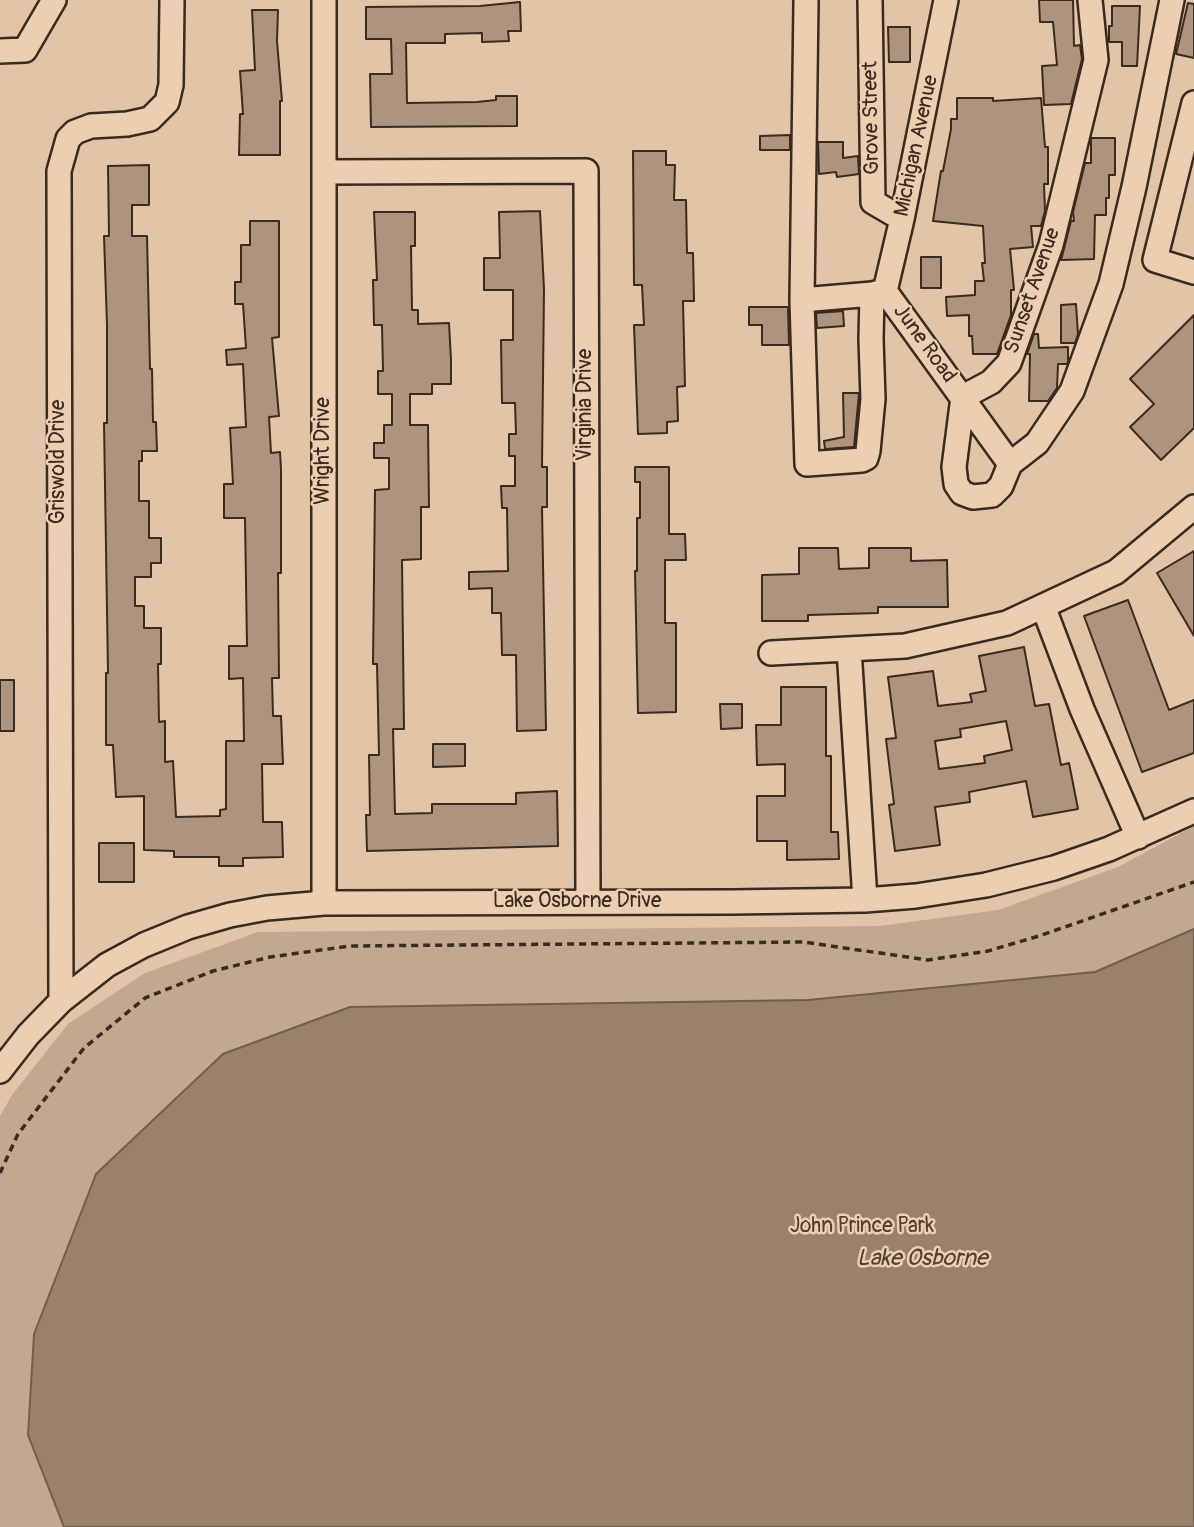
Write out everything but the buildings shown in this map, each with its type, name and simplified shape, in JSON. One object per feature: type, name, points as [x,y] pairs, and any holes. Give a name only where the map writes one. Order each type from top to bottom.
[{"type":"street","points":[[0,51],[25,50],[54,0]]},
{"type":"street","name":"Griswold Drive","points":[[61,1001],[59,171],[68,139],[75,132],[90,126],[127,124],[150,119],[167,102],[171,85],[172,0]]},
{"type":"street","name":"Wright Drive","points":[[324,0],[324,903]]},
{"type":"street","name":"Grove Street","points":[[870,0],[873,202],[902,219]]},
{"type":"street","name":"Michigan Avenue","points":[[802,300],[807,464],[862,460],[869,451],[873,399],[870,339],[878,293],[902,219],[946,0]]},
{"type":"street","name":"Sunset Avenue","points":[[963,397],[991,382],[1009,363],[1051,245],[1096,60],[1090,0]]},
{"type":"street","points":[[963,397],[954,467],[956,484],[962,493],[973,497],[992,495],[1001,486],[1010,464],[1037,443],[1072,391],[1108,296],[1134,187],[1171,0]]},
{"type":"street","points":[[802,300],[806,2]]},
{"type":"street","points":[[1194,103],[1155,260],[1194,272]]},
{"type":"street","points":[[1168,210],[1194,153]]},
{"type":"street","name":"Virginia Drive","points":[[324,172],[586,171],[588,901]]},
{"type":"street","name":"June Road","points":[[802,300],[878,293],[963,397],[1010,464]]},
{"type":"street","points":[[771,653],[918,643],[1007,622],[1116,572],[1194,508]]},
{"type":"street","points":[[1043,606],[1082,709],[1138,838]]},
{"type":"street","points":[[849,649],[865,900]]},
{"type":"street","name":"Lake Osborne Drive","points":[[0,1070],[28,1035],[61,1001],[107,965],[144,945],[188,927],[230,915],[267,908],[324,903],[865,900],[916,896],[986,885],[1054,868],[1138,838],[1194,811]]},
{"type":"path","points":[[0,1173],[18,1134],[84,1048],[145,998],[213,971],[270,957],[349,946],[803,942],[928,960],[988,951],[1194,882]]},
{"type":"green space","name":"Lake Osborne","points":[[1194,826],[1194,1527],[0,1527],[0,1116],[12,1095],[68,1024],[145,973],[258,932],[880,926],[998,910],[1118,867]]},
{"type":"water","name":"Lake Osborne","points":[[1194,929],[1194,1527],[64,1527],[28,1435],[34,1334],[96,1174],[223,1054],[350,1007],[808,1000],[1095,972]]},
{"type":"park label","name":"John Prince Park","points":[[862,1227]]}]
